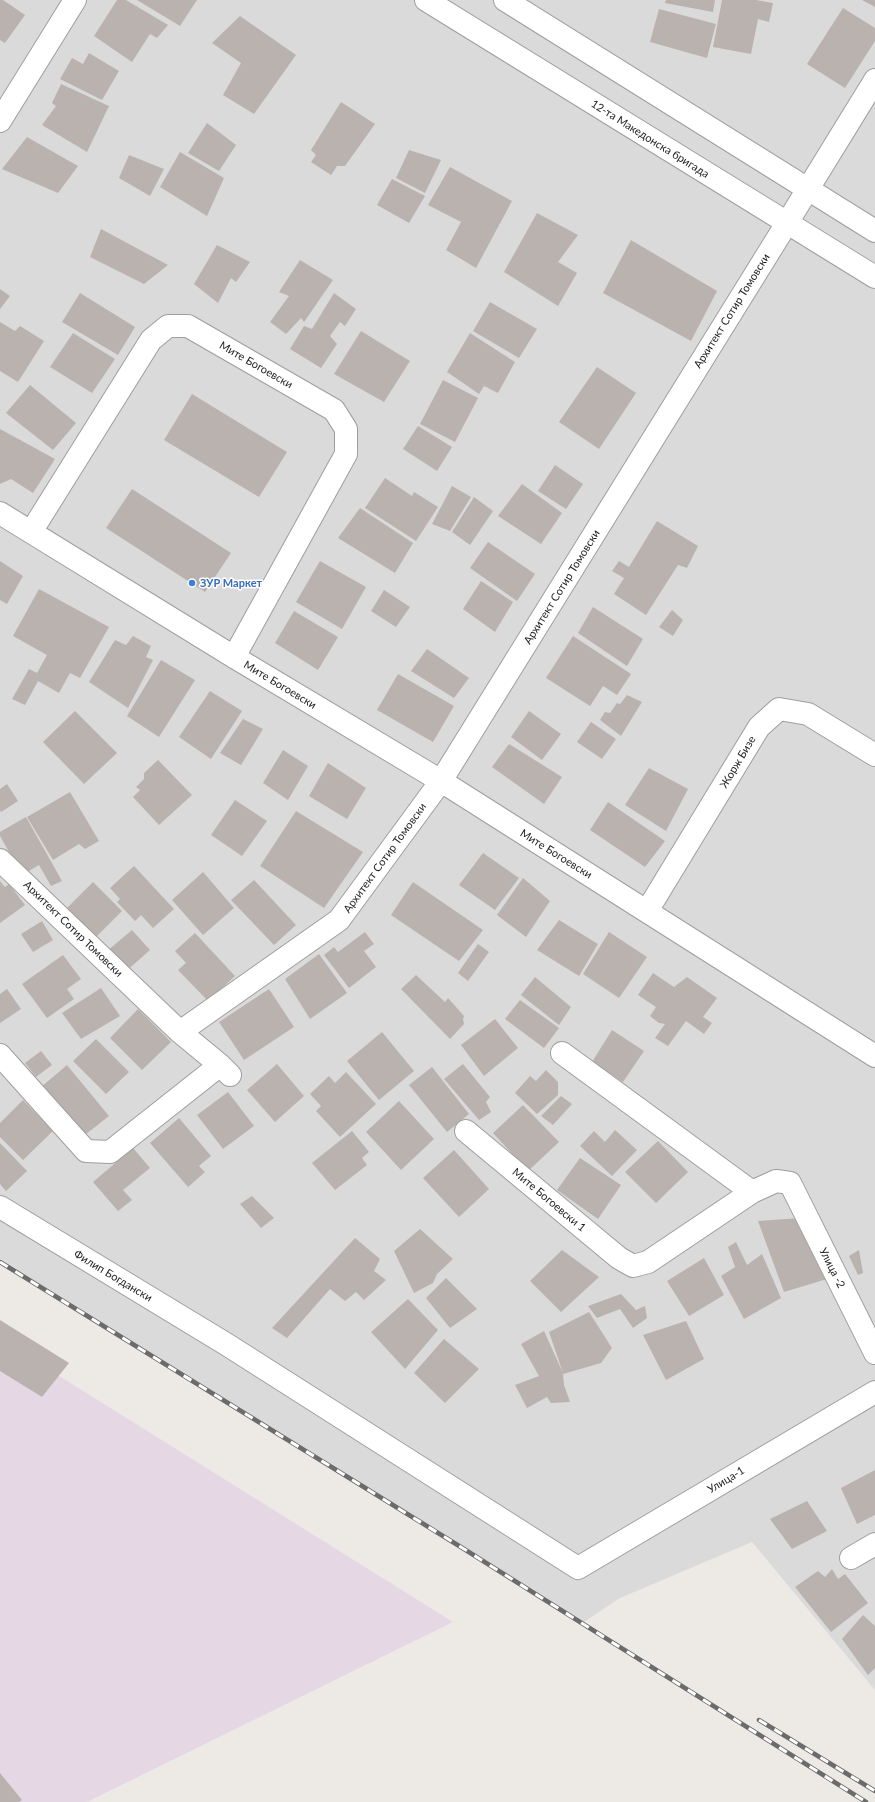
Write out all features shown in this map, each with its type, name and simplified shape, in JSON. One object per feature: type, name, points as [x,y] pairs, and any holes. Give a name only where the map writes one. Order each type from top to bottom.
[{"type":"street","points":[[0,121],[75,0]]},
{"type":"street","name":"12-та Македонска бригада","points":[[426,0],[875,278]]},
{"type":"street","points":[[505,0],[875,231]]},
{"type":"street","name":"Архитект Сотир Томовски","points":[[180,1032],[339,920],[441,781],[875,80]]},
{"type":"street","name":"Мите Богоевски","points":[[31,532],[151,340],[168,326],[188,326],[334,410],[346,429],[346,454],[234,658]]},
{"type":"street","name":"Мите Богоевски","points":[[0,513],[234,658],[441,781],[875,1056]]},
{"type":"street","name":"Жорж Бизе","points":[[648,911],[759,727],[779,709],[808,714],[875,755]]},
{"type":"street","name":"Архитект Сотир Томовски","points":[[0,860],[180,1032],[225,1070],[110,1152],[86,1151],[0,1056]]},
{"type":"street","points":[[562,1053],[752,1192]]},
{"type":"street","name":"Мите Богоевски 1","points":[[466,1131],[619,1258],[633,1266],[648,1262],[752,1192]]},
{"type":"street","name":"Улица -2","points":[[752,1192],[776,1181],[790,1183],[875,1353]]},
{"type":"street","name":"Филип Богдански","points":[[0,1207],[226,1344],[578,1568]]},
{"type":"street","name":"Улица-1","points":[[578,1568],[875,1392]]},
{"type":"street","points":[[851,1558],[875,1544]]},
{"type":"shaded area","points":[[0,0],[875,0],[875,1690],[752,1542],[620,1598],[581,1624],[0,1262]]},
{"type":"shaded area","points":[[0,1339],[453,1622],[87,1802],[0,1802]]},
{"type":"building","points":[[0,0],[3,0],[25,15],[5,43],[0,40]]},
{"type":"building","points":[[117,0],[126,0],[168,25],[157,38],[150,34],[132,62],[94,36]]},
{"type":"building","points":[[137,0],[197,0],[180,26]]},
{"type":"building","points":[[666,0],[715,0],[713,12],[665,3]]},
{"type":"building","points":[[722,0],[756,0],[773,3],[769,22],[758,19],[751,54],[713,47]]},
{"type":"building","points":[[862,0],[875,0],[875,7]]},
{"type":"building","points":[[843,8],[875,28],[875,41],[845,88],[807,64]]},
{"type":"building","points":[[659,9],[716,24],[707,58],[650,42]]},
{"type":"building","points":[[240,16],[296,55],[254,114],[223,95],[241,63],[212,43]]},
{"type":"building","points":[[89,53],[119,71],[102,100],[60,79],[72,58],[83,64]]},
{"type":"building","points":[[61,84],[109,106],[87,152],[42,125],[56,106],[52,103]]},
{"type":"building","points":[[341,102],[375,124],[345,166],[337,166],[331,175],[311,162],[316,155],[311,150]]},
{"type":"building","points":[[207,123],[236,145],[219,171],[188,153]]},
{"type":"building","points":[[27,137],[78,166],[58,193],[2,169]]},
{"type":"building","points":[[409,150],[441,160],[425,193],[396,178]]},
{"type":"building","points":[[180,152],[224,178],[207,216],[160,187]]},
{"type":"building","points":[[129,155],[164,169],[150,196],[119,178]]},
{"type":"building","points":[[450,167],[512,201],[476,268],[446,250],[461,222],[428,205]]},
{"type":"building","points":[[392,179],[425,196],[409,223],[377,205]]},
{"type":"building","points":[[537,213],[578,235],[558,262],[577,273],[558,306],[504,272]]},
{"type":"building","points":[[101,229],[168,265],[144,284],[90,257]]},
{"type":"building","points":[[631,240],[717,291],[691,341],[603,293]]},
{"type":"building","points":[[217,245],[250,262],[236,282],[231,278],[218,303],[194,284]]},
{"type":"building","points":[[300,260],[333,280],[304,322],[301,318],[286,334],[270,322],[289,296],[279,292]]},
{"type":"building","points":[[0,289],[10,296],[0,309]]},
{"type":"building","points":[[80,293],[135,327],[118,355],[62,322]]},
{"type":"building","points":[[334,293],[356,309],[345,326],[340,322],[330,336],[337,344],[321,368],[290,349],[304,326],[312,329]]},
{"type":"building","points":[[490,302],[537,329],[519,358],[473,331]]},
{"type":"building","points":[[0,322],[15,331],[20,326],[44,341],[18,382],[0,371]]},
{"type":"building","points":[[361,331],[410,361],[384,402],[334,374]]},
{"type":"building","points":[[73,333],[115,359],[92,393],[50,367]]},
{"type":"building","points":[[470,333],[515,362],[498,393],[484,386],[479,394],[447,372]]},
{"type":"building","points":[[597,367],[636,393],[599,449],[559,422]]},
{"type":"building","points":[[443,380],[478,398],[455,442],[420,424]]},
{"type":"building","points":[[30,385],[76,423],[53,450],[6,413]]},
{"type":"building","points":[[192,394],[287,452],[259,497],[164,440]]},
{"type":"building","points":[[418,426],[452,447],[437,471],[403,449]]},
{"type":"building","points":[[0,429],[55,459],[33,493],[11,479],[0,484]]},
{"type":"building","points":[[555,465],[583,484],[566,509],[538,491]]},
{"type":"building","points":[[385,478],[412,496],[414,492],[438,507],[416,541],[365,508]]},
{"type":"building","points":[[522,484],[562,513],[541,544],[498,516]]},
{"type":"building","points":[[452,486],[471,497],[450,531],[432,524]]},
{"type":"building","points":[[132,489],[231,553],[205,592],[106,528]]},
{"type":"building","points":[[474,497],[493,511],[470,545],[452,532]]},
{"type":"building","points":[[360,508],[413,543],[395,573],[338,538]]},
{"type":"building","points":[[657,521],[698,546],[687,568],[678,565],[646,615],[614,594],[624,578],[612,571],[619,561],[629,567]]},
{"type":"building","points":[[488,542],[535,574],[517,601],[470,568]]},
{"type":"building","points":[[0,561],[23,576],[7,604],[0,600]]},
{"type":"building","points":[[320,561],[366,587],[342,629],[296,602]]},
{"type":"building","points":[[481,581],[513,602],[495,632],[463,609]]},
{"type":"building","points":[[39,589],[109,627],[80,678],[70,673],[59,693],[38,681],[25,705],[12,699],[29,669],[37,673],[47,655],[13,636]]},
{"type":"building","points":[[384,590],[410,607],[396,627],[371,611]]},
{"type":"building","points":[[593,607],[643,639],[627,666],[578,633]]},
{"type":"building","points":[[672,610],[683,620],[673,636],[659,627]]},
{"type":"building","points":[[294,611],[338,637],[318,670],[275,643]]},
{"type":"building","points":[[133,636],[151,646],[146,657],[153,660],[128,708],[89,682],[115,640],[126,645]]},
{"type":"building","points":[[573,636],[631,674],[617,695],[603,686],[590,706],[546,678]]},
{"type":"building","points":[[427,649],[469,678],[454,698],[411,671]]},
{"type":"building","points":[[161,660],[195,680],[159,737],[127,716]]},
{"type":"building","points":[[398,674],[454,706],[433,742],[377,710]]},
{"type":"building","points":[[210,691],[242,711],[211,759],[179,737]]},
{"type":"building","points":[[627,695],[642,702],[621,736],[600,720],[605,712],[610,713],[617,703],[620,704]]},
{"type":"building","points":[[75,711],[117,753],[84,784],[43,742]]},
{"type":"building","points":[[529,711],[561,734],[542,760],[511,737]]},
{"type":"building","points":[[243,719],[263,729],[241,765],[220,753]]},
{"type":"building","points":[[591,722],[616,739],[602,759],[577,742]]},
{"type":"building","points":[[509,744],[562,777],[544,804],[492,767]]},
{"type":"building","points":[[283,750],[308,766],[288,800],[263,783]]},
{"type":"building","points":[[158,760],[192,795],[159,825],[133,797],[140,790],[136,787],[144,779],[144,773]]},
{"type":"building","points":[[328,763],[366,788],[347,819],[309,796]]},
{"type":"building","points":[[649,768],[688,789],[666,831],[625,805]]},
{"type":"building","points":[[7,784],[18,801],[1,812],[0,789]]},
{"type":"building","points":[[70,792],[99,841],[85,849],[79,844],[53,860],[27,817]]},
{"type":"building","points":[[235,800],[267,821],[242,856],[211,835]]},
{"type":"building","points":[[608,802],[665,841],[645,867],[590,830]]},
{"type":"building","points":[[296,811],[363,852],[324,908],[260,866]]},
{"type":"building","points":[[26,817],[62,881],[51,886],[39,865],[22,875],[0,836],[0,832]]},
{"type":"building","points":[[483,853],[519,878],[495,910],[459,885]]},
{"type":"building","points":[[134,866],[174,909],[153,928],[141,915],[135,921],[117,902],[120,899],[110,888]]},
{"type":"building","points":[[203,872],[234,908],[203,935],[172,900]]},
{"type":"building","points":[[523,878],[550,901],[526,937],[497,915]]},
{"type":"building","points":[[254,880],[296,925],[274,945],[231,900]]},
{"type":"building","points":[[0,881],[5,887],[9,884],[25,905],[0,923]]},
{"type":"building","points":[[93,882],[122,911],[93,940],[64,911]]},
{"type":"building","points":[[413,882],[483,930],[459,961],[391,915]]},
{"type":"building","points":[[559,920],[598,944],[579,976],[537,950]]},
{"type":"building","points":[[42,921],[53,940],[33,952],[21,934]]},
{"type":"building","points":[[132,930],[150,950],[124,973],[106,952]]},
{"type":"building","points":[[365,932],[374,944],[364,951],[376,967],[349,988],[324,955],[334,947],[338,952]]},
{"type":"building","points":[[609,932],[647,957],[619,998],[583,974]]},
{"type":"building","points":[[195,933],[235,976],[208,1001],[178,970],[186,963],[175,951]]},
{"type":"building","points":[[478,944],[489,952],[468,981],[458,973]]},
{"type":"building","points":[[319,954],[347,993],[310,1019],[285,979]]},
{"type":"building","points":[[63,955],[81,979],[67,989],[74,999],[47,1018],[22,984]]},
{"type":"building","points":[[653,973],[674,987],[687,977],[717,998],[703,1017],[712,1023],[704,1034],[686,1021],[668,1046],[655,1038],[665,1024],[659,1023],[650,1016],[656,1007],[638,995]]},
{"type":"building","points":[[416,975],[445,1002],[448,998],[464,1016],[464,1024],[450,1039],[401,989]]},
{"type":"building","points":[[535,977],[571,1007],[559,1025],[521,995]]},
{"type":"building","points":[[101,988],[120,1016],[81,1039],[62,1013]]},
{"type":"building","points":[[7,989],[21,1009],[0,1023],[0,994]]},
{"type":"building","points":[[269,989],[294,1027],[244,1060],[219,1022]]},
{"type":"building","points":[[520,1000],[559,1028],[544,1048],[505,1019]]},
{"type":"building","points":[[138,1009],[171,1042],[142,1070],[110,1038]]},
{"type":"building","points":[[495,1019],[518,1048],[484,1076],[461,1045]]},
{"type":"building","points":[[612,1030],[644,1051],[623,1082],[592,1062]]},
{"type":"building","points":[[382,1032],[414,1071],[379,1100],[347,1061]]},
{"type":"building","points":[[96,1039],[129,1072],[106,1094],[73,1061]]},
{"type":"building","points":[[41,1051],[52,1065],[36,1077],[25,1063]]},
{"type":"building","points":[[277,1064],[304,1096],[275,1122],[247,1090]]},
{"type":"building","points":[[463,1064],[490,1097],[486,1102],[491,1112],[479,1120],[444,1079]]},
{"type":"building","points":[[67,1065],[109,1116],[81,1138],[40,1088]]},
{"type":"building","points":[[432,1067],[469,1114],[447,1132],[409,1085]]},
{"type":"building","points":[[546,1070],[558,1082],[558,1095],[537,1114],[515,1093],[530,1076],[536,1081]]},
{"type":"building","points":[[346,1072],[376,1104],[340,1137],[316,1111],[321,1106],[310,1094],[329,1076],[335,1083]]},
{"type":"building","points":[[228,1092],[254,1126],[223,1149],[197,1115]]},
{"type":"building","points":[[561,1096],[572,1104],[553,1125],[541,1116]]},
{"type":"building","points":[[23,1100],[53,1131],[23,1160],[0,1137],[0,1123]]},
{"type":"building","points":[[399,1101],[434,1139],[401,1170],[366,1132]]},
{"type":"building","points":[[523,1105],[559,1142],[528,1171],[493,1133]]},
{"type":"building","points":[[179,1118],[211,1156],[199,1166],[205,1172],[188,1187],[150,1143]]},
{"type":"building","points":[[615,1130],[637,1150],[612,1176],[580,1146],[594,1131],[605,1142]]},
{"type":"building","points":[[352,1131],[369,1152],[362,1158],[367,1165],[335,1190],[312,1163]]},
{"type":"building","points":[[658,1141],[688,1172],[656,1203],[625,1172]]},
{"type":"building","points":[[0,1143],[27,1171],[6,1191],[0,1184]]},
{"type":"building","points":[[133,1148],[150,1168],[123,1190],[132,1200],[118,1211],[93,1182]]},
{"type":"building","points":[[454,1150],[489,1189],[459,1217],[423,1178]]},
{"type":"building","points":[[580,1158],[621,1185],[598,1219],[557,1190]]},
{"type":"building","points":[[252,1196],[274,1218],[261,1228],[240,1204]]},
{"type":"building","points":[[800,1218],[827,1279],[784,1292],[758,1221]]},
{"type":"building","points":[[420,1229],[453,1259],[437,1274],[433,1283],[414,1293],[394,1251]]},
{"type":"building","points":[[355,1238],[380,1259],[374,1271],[386,1280],[364,1300],[356,1292],[345,1301],[330,1289],[287,1338],[272,1328]]},
{"type":"building","points":[[736,1242],[747,1265],[762,1254],[781,1298],[744,1319],[721,1276],[735,1267],[728,1247]]},
{"type":"building","points":[[562,1250],[599,1277],[561,1312],[530,1281]]},
{"type":"building","points":[[859,1250],[863,1273],[858,1275],[849,1256]]},
{"type":"building","points":[[704,1258],[724,1295],[689,1316],[667,1281]]},
{"type":"building","points":[[446,1278],[477,1309],[450,1328],[426,1298]]},
{"type":"building","points":[[621,1294],[636,1310],[645,1306],[647,1318],[633,1328],[620,1309],[597,1318],[588,1306]]},
{"type":"building","points":[[408,1299],[438,1330],[405,1369],[371,1332]]},
{"type":"building","points":[[589,1312],[612,1348],[601,1363],[563,1374],[564,1385],[570,1402],[551,1403],[547,1397],[527,1408],[515,1385],[539,1376],[521,1344],[544,1331],[563,1373],[549,1332]]},
{"type":"building","points":[[0,1320],[69,1363],[42,1397],[0,1371]]},
{"type":"building","points":[[686,1321],[704,1359],[666,1380],[643,1335]]},
{"type":"building","points":[[444,1339],[479,1369],[445,1403],[414,1373]]},
{"type":"building","points":[[875,1470],[875,1515],[857,1524],[841,1488]]},
{"type":"building","points":[[807,1501],[827,1531],[792,1549],[770,1519]]},
{"type":"building","points":[[832,1569],[838,1579],[845,1574],[868,1603],[831,1632],[795,1587],[818,1571],[825,1577]]},
{"type":"building","points":[[863,1615],[875,1626],[875,1668],[868,1675],[842,1639]]},
{"type":"building","points":[[0,1773],[22,1800],[19,1802],[0,1802]]},
{"type":"railway","points":[[0,1262],[464,1549],[866,1802]]},
{"type":"railway","points":[[759,1720],[875,1791]]},
{"type":"place","name":"ЗУР Маркет","points":[[192,583]]}]
